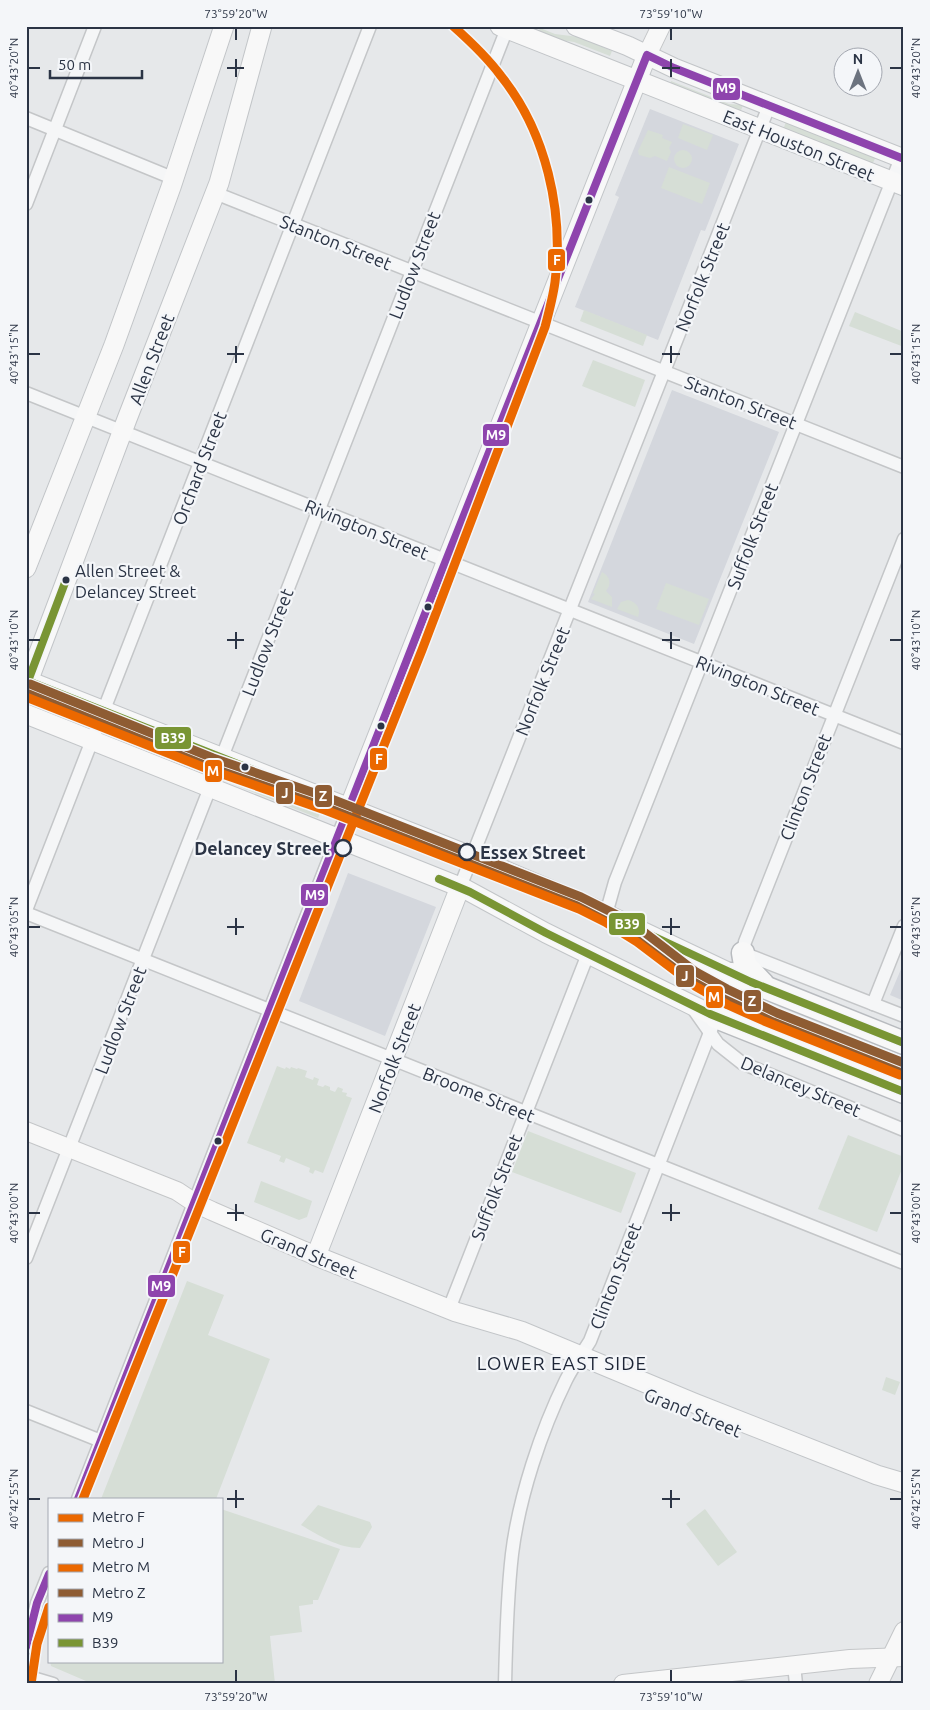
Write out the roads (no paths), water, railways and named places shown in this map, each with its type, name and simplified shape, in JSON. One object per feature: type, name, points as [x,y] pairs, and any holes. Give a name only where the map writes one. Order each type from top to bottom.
[{"type":"highway","points":[[743,953],[745,965],[767,988]]},
{"type":"highway","points":[[732,974],[904,1043]]},
{"type":"highway","points":[[713,1026],[904,1092]]},
{"type":"main road","points":[[26,568],[114,345],[174,179],[224,26]]},
{"type":"main road","name":"Allen Street","points":[[27,683],[215,194],[262,26]]},
{"type":"main road","name":"East Houston Street","points":[[576,26],[674,68],[902,159]]},
{"type":"main road","points":[[349,808],[636,80],[661,26]]},
{"type":"main road","name":"East Houston Street","points":[[505,27],[898,184]]},
{"type":"main road","points":[[27,683],[103,710],[472,857],[606,914],[732,974]]},
{"type":"main road","name":"Delancey Street","points":[[26,714],[460,887],[529,925],[690,1005],[713,1026]]},
{"type":"main road","name":"Norfolk Street","points":[[316,1256],[460,887]]},
{"type":"main road","name":"Grand Street","points":[[26,1131],[177,1191],[195,1203],[316,1256],[453,1310],[513,1328],[577,1360],[904,1496]]},
{"type":"main road","name":"Grand Street","points":[[577,1360],[904,1483]]},
{"type":"main road","points":[[878,1684],[897,1657],[904,1630]]},
{"type":"main road","points":[[623,1684],[850,1659],[897,1657]]},
{"type":"street","points":[[26,204],[95,26]]},
{"type":"street","name":"Orchard Street","points":[[26,911],[370,26]]},
{"type":"street","name":"Ludlow Street","points":[[26,1258],[412,272],[505,27]]},
{"type":"street","name":"Norfolk Street","points":[[460,887],[769,106]]},
{"type":"street","points":[[26,118],[174,179]]},
{"type":"street","name":"Suffolk Street","points":[[606,914],[615,882],[796,424],[898,184],[902,159]]},
{"type":"street","name":"Stanton Street","points":[[215,194],[904,467]]},
{"type":"street","name":"Rivington Street","points":[[26,393],[904,743]]},
{"type":"street","name":"Clinton Street","points":[[743,953],[745,942],[833,715],[904,539]]},
{"type":"street","points":[[78,1498],[349,808]]},
{"type":"street","name":"Broome Street","points":[[26,911],[143,960],[904,1263]]},
{"type":"street","points":[[873,1004],[904,926]]},
{"type":"street","points":[[743,953],[904,1016]]},
{"type":"street","name":"Suffolk Street","points":[[453,1310],[525,1112],[588,954]]},
{"type":"street","name":"Clinton Street","points":[[505,1684],[512,1553],[520,1506],[546,1430],[566,1380],[590,1341],[713,1026]]},
{"type":"street","name":"Delancey Street","points":[[713,1026],[730,1054],[753,1069],[904,1130]]},
{"type":"street","points":[[26,1411],[101,1440]]},
{"type":"street","points":[[26,1648],[37,1603],[48,1576]]},
{"type":"street","points":[[794,1665],[796,1684]]},
{"type":"street","points":[[26,1676],[54,1684]]},
{"type":"metro line","name":"F","points":[[83,1498],[422,650],[545,327],[555,282],[557,255],[554,200],[548,173],[530,122],[517,98],[490,62],[453,26]]},
{"type":"metro line","name":"Z","points":[[30,684],[213,758],[329,798],[581,897],[631,922],[696,972],[727,989],[777,1013],[904,1063]]},
{"type":"metro line","name":"J","points":[[26,693],[209,767],[325,807],[577,906],[625,931],[690,980],[722,998],[773,1022],[904,1074]]},
{"type":"metro line","name":"M","points":[[26,697],[208,769],[325,810],[579,909],[605,922],[637,942],[695,986],[728,1005],[900,1075]]},
{"type":"metro line","name":"F","points":[[31,1684],[37,1644],[48,1610]]},
{"type":"place","name":"Allen Street & Delancey Street","points":[[66,580]]},
{"type":"place","name":"Delancey Street","points":[[343,848]]},
{"type":"place","name":"Essex Street","points":[[467,852]]},
{"type":"district","name":"LOWER EAST SIDE","points":[[562,1363]]}]
